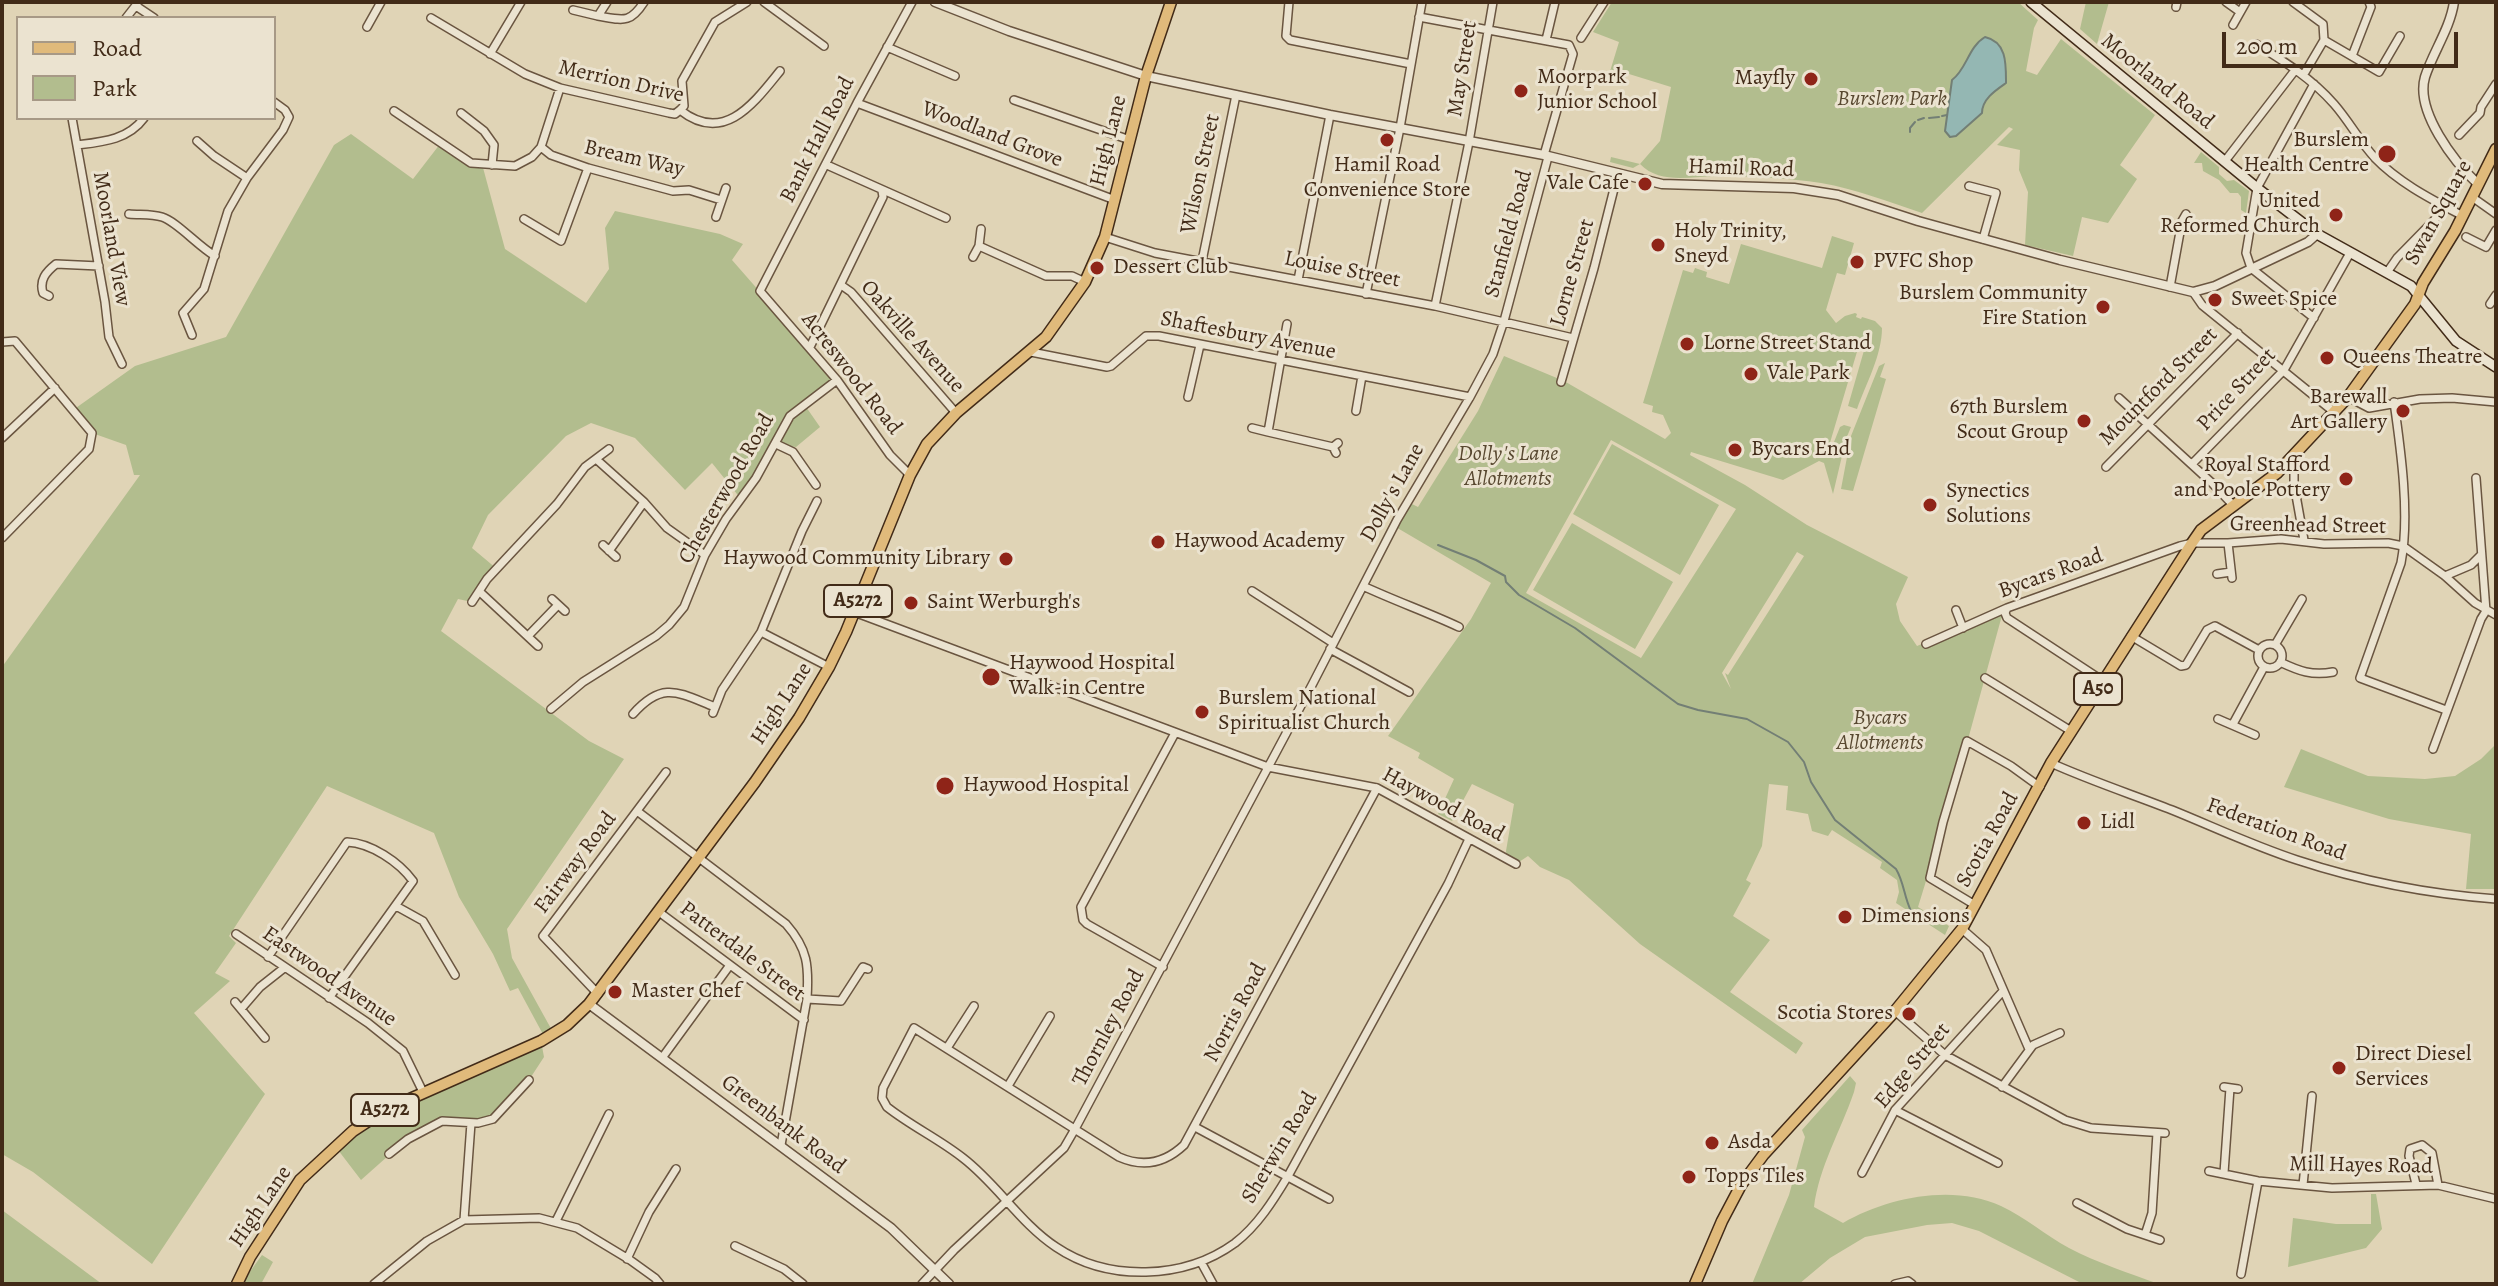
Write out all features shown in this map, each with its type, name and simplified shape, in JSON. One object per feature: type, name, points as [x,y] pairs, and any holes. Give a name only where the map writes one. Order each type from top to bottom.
[{"type":"main road","name":"High Lane","points":[[237,1284],[250,1257],[300,1180],[353,1131],[385,1110],[541,1041],[567,1025],[598,994],[659,912],[799,718],[829,667],[910,475],[927,444],[956,413],[1046,337],[1085,282],[1105,237],[1146,76],[1171,2]]},
{"type":"main road","name":"Moorland Road","points":[[2031,2],[2317,234],[2411,286],[2456,341],[2496,367]]},
{"type":"main road","name":"Swan Square","points":[[2419,296],[2423,283],[2463,216],[2496,151]]},
{"type":"main road","name":"A50","points":[[2291,458],[2348,397],[2419,296]]},
{"type":"main road","name":"Scotia Road","points":[[1695,1284],[1741,1185],[1764,1154],[1895,1011],[1962,929],[2051,763],[2201,530],[2277,473],[2291,458]]},
{"type":"street","points":[[367,27],[381,2]]},
{"type":"street","points":[[490,54],[519,5],[509,2]]},
{"type":"street","points":[[598,16],[607,2]]},
{"type":"street","points":[[573,10],[629,19],[636,15],[644,2]]},
{"type":"street","points":[[680,110],[684,106],[682,81],[715,22],[747,2]]},
{"type":"street","points":[[764,2],[824,46]]},
{"type":"street","name":"Bank Hall Road","points":[[764,295],[760,291],[912,2]]},
{"type":"street","name":"Hamil Road","points":[[935,2],[1009,31],[1146,76],[1546,156],[1662,184],[1794,188],[1838,195],[1983,239],[2193,292]]},
{"type":"street","points":[[1289,2],[1286,36],[1290,40],[1411,64]]},
{"type":"street","points":[[1366,294],[1422,2]]},
{"type":"street","name":"May Street","points":[[1435,306],[1469,142],[1493,2]]},
{"type":"street","points":[[1419,17],[1546,40],[1555,2]]},
{"type":"street","points":[[1581,38],[1604,2]]},
{"type":"street","points":[[2226,2],[2240,12]]},
{"type":"street","points":[[2233,25],[2246,2]]},
{"type":"street","points":[[2293,2],[2323,24],[2324,40],[2304,74]]},
{"type":"street","points":[[2352,56],[2371,7],[2369,2]]},
{"type":"street","points":[[2454,2],[2423,88],[2426,109],[2448,147],[2478,184]]},
{"type":"street","name":"Merrion Drive","points":[[431,18],[443,30],[525,74],[560,88],[669,113],[675,114],[680,110],[709,124],[742,114],[780,71]]},
{"type":"street","points":[[2324,40],[2379,72],[2400,36]]},
{"type":"street","name":"Stanfield Road","points":[[1504,321],[1573,54],[1569,45],[1546,40]]},
{"type":"street","points":[[2256,44],[2304,74],[2335,105],[2374,157],[2397,177],[2463,216]]},
{"type":"street","points":[[887,47],[955,76]]},
{"type":"street","points":[[2225,161],[2296,69]]},
{"type":"street","points":[[2314,84],[2257,188],[2247,257],[2251,268],[2314,318]]},
{"type":"street","points":[[2459,135],[2480,113],[2496,84]]},
{"type":"street","points":[[395,125],[398,113],[462,159],[471,163],[515,166],[532,157],[541,147],[560,88]]},
{"type":"street","name":"Wilson Street","points":[[1202,261],[1236,95]]},
{"type":"street","points":[[1014,100],[1130,140]]},
{"type":"street","points":[[192,335],[183,313],[204,289],[228,211],[289,117],[276,103]]},
{"type":"street","name":"Woodland Grove","points":[[857,103],[1115,200]]},
{"type":"street","points":[[461,113],[491,138],[494,145],[492,165]]},
{"type":"street","points":[[1298,280],[1330,115]]},
{"type":"street","name":"Moorland View","points":[[72,120],[109,337],[122,364]]},
{"type":"street","points":[[77,145],[105,142],[125,135],[143,120]]},
{"type":"street","points":[[197,141],[247,178]]},
{"type":"street","name":"Bream Way","points":[[541,147],[551,155],[588,168],[673,191],[689,190],[721,200]]},
{"type":"street","points":[[827,165],[946,218]]},
{"type":"street","points":[[524,219],[561,241],[588,168]]},
{"type":"street","name":"Lorne Street","points":[[1561,382],[1618,173]]},
{"type":"street","points":[[1969,186],[1996,193],[1983,239]]},
{"type":"street","points":[[716,217],[726,188]]},
{"type":"street","points":[[810,347],[883,197],[882,191]]},
{"type":"street","points":[[2472,197],[2496,214]]},
{"type":"street","name":"Swan Square","points":[[2388,271],[2447,207]]},
{"type":"street","points":[[129,214],[161,217],[172,222],[202,249],[215,256]]},
{"type":"street","points":[[2170,287],[2182,221],[2186,214]]},
{"type":"street","points":[[973,257],[979,246],[981,229]]},
{"type":"street","points":[[2466,237],[2486,247],[2496,230]]},
{"type":"street","points":[[2317,234],[2308,242],[2215,286],[2193,292],[2202,305],[2334,412]]},
{"type":"street","name":"Louise Street","points":[[1105,237],[1155,253],[1435,306],[1573,338]]},
{"type":"street","points":[[979,246],[1046,276],[1072,276],[1085,282]]},
{"type":"street","name":"Price Street","points":[[2192,464],[2284,370],[2350,253]]},
{"type":"street","points":[[49,296],[43,293],[41,285],[46,272],[56,264],[99,266]]},
{"type":"street","name":"Oakville Avenue","points":[[841,285],[851,292],[956,413]]},
{"type":"street","name":"Acreswood Road","points":[[764,295],[837,380],[890,455],[910,475]]},
{"type":"street","points":[[2490,304],[2496,295]]},
{"type":"street","name":"Dolly's Lane","points":[[1268,767],[1397,520],[1493,354],[1504,321]]},
{"type":"street","points":[[1268,432],[1287,324]]},
{"type":"street","name":"Mountford Street","points":[[2106,467],[2238,333]]},
{"type":"street","points":[[192,335],[204,337]]},
{"type":"street","points":[[186,345],[192,335]]},
{"type":"street","name":"Shaftesbury Avenue","points":[[1031,352],[1107,367],[1146,336],[1159,336],[1470,397]]},
{"type":"street","points":[[2,342],[15,341],[92,433],[89,449],[2,538]]},
{"type":"street","points":[[1188,397],[1200,345]]},
{"type":"street","points":[[1356,411],[1362,376]]},
{"type":"street","name":"Chesterwood Road","points":[[551,709],[580,678],[656,636],[669,625],[684,607],[705,555],[776,444],[790,416],[837,380]]},
{"type":"street","points":[[2,438],[55,388]]},
{"type":"street","points":[[2348,397],[2369,408],[2394,402],[2452,398],[2496,402]]},
{"type":"street","points":[[2119,398],[2234,506]]},
{"type":"street","points":[[2394,402],[2402,488],[2401,563],[2360,678],[2446,710]]},
{"type":"street","points":[[1252,428],[1336,448]]},
{"type":"street","points":[[776,444],[793,452],[814,482],[804,485]]},
{"type":"street","points":[[472,602],[487,579],[557,504],[585,467],[609,449]]},
{"type":"street","points":[[2291,458],[2304,540]]},
{"type":"street","points":[[596,459],[644,502],[667,528],[705,555]]},
{"type":"street","points":[[2433,749],[2486,611],[2473,488],[2476,478]]},
{"type":"street","points":[[642,722],[632,713],[670,690],[714,710],[722,690],[761,632],[817,501]]},
{"type":"street","points":[[609,551],[644,502]]},
{"type":"street","name":"Greenhead Street","points":[[2192,543],[2304,540],[2324,544],[2388,543],[2403,546],[2486,611],[2496,615]]},
{"type":"street","name":"Bycars Road","points":[[1926,644],[2007,608],[2192,543]]},
{"type":"street","points":[[2217,574],[2231,577],[2228,543]]},
{"type":"street","points":[[2445,576],[2471,565],[2481,555]]},
{"type":"street","points":[[1363,586],[1459,627]]},
{"type":"street","points":[[1252,591],[1332,646],[1409,692]]},
{"type":"street","points":[[480,592],[538,646]]},
{"type":"street","points":[[1258,607],[1263,598]]},
{"type":"street","points":[[2275,645],[2302,599]]},
{"type":"street","points":[[528,636],[558,605]]},
{"type":"street","points":[[2007,608],[2007,618],[2103,681]]},
{"type":"street","points":[[1956,610],[1965,627]]},
{"type":"street","name":"Haywood Road","points":[[854,612],[1268,767],[1377,788],[1516,864]]},
{"type":"street","points":[[2131,636],[2181,666],[2186,665],[2207,630],[2215,626],[2259,650]]},
{"type":"street","points":[[761,632],[829,667]]},
{"type":"street","points":[[2267,644],[2275,645],[2282,651],[2280,662],[2276,667],[2264,667],[2258,659],[2259,650],[2267,644]]},
{"type":"street","points":[[2280,662],[2303,673],[2333,672]]},
{"type":"street","points":[[2233,724],[2264,667]]},
{"type":"street","points":[[1985,678],[2071,731]]},
{"type":"street","points":[[2218,719],[2255,735]]},
{"type":"street","points":[[1163,967],[1087,924],[1083,920],[1081,907],[1175,733]]},
{"type":"street","points":[[1975,905],[1930,878],[1967,741],[2040,787]]},
{"type":"street","name":"Federation Road","points":[[2051,763],[2103,786],[2298,860],[2358,878],[2496,899]]},
{"type":"street","name":"Thornley Road","points":[[922,1284],[1064,1148],[1268,767]]},
{"type":"street","name":"Fairway Road","points":[[598,994],[543,936],[666,772]]},
{"type":"street","name":"Norris Road","points":[[911,1033],[914,1028],[1119,1157],[1141,1164],[1166,1160],[1184,1145],[1195,1127],[1377,788]]},
{"type":"street","points":[[637,811],[786,924],[806,953],[807,999],[781,1145]]},
{"type":"street","name":"Sherwin Road","points":[[911,1033],[883,1088],[884,1103],[962,1157],[1031,1228],[1078,1260],[1129,1272],[1153,1272],[1201,1262],[1234,1243],[1256,1224],[1288,1176],[1448,884],[1469,839]]},
{"type":"street","points":[[268,957],[347,842],[368,847],[406,872],[413,881],[329,998]]},
{"type":"street","points":[[396,906],[423,921],[455,975]]},
{"type":"street","name":"Patterdale Street","points":[[659,912],[804,1020]]},
{"type":"street","points":[[1962,929],[1986,950],[2029,1049]]},
{"type":"street","name":"Eastwood Avenue","points":[[236,934],[368,1023],[403,1051],[423,1092]]},
{"type":"street","points":[[662,1058],[730,965]]},
{"type":"street","points":[[807,999],[841,1001],[863,967],[868,969]]},
{"type":"street","points":[[265,1038],[238,1006],[284,968]]},
{"type":"street","name":"Edge Street","points":[[1862,1173],[1895,1110],[2003,991]]},
{"type":"street","name":"Greenbank Road","points":[[589,1004],[891,1228],[949,1284]]},
{"type":"street","points":[[947,1048],[974,1006]]},
{"type":"street","points":[[1895,1011],[1945,1055],[2080,1125],[2161,1133],[2152,1213],[2145,1235]]},
{"type":"street","points":[[1008,1086],[1050,1016]]},
{"type":"street","points":[[2002,1087],[2029,1049],[2060,1033]]},
{"type":"street","points":[[389,1154],[408,1139],[442,1121],[471,1123],[493,1119],[529,1080]]},
{"type":"street","points":[[2224,1173],[2231,1088]]},
{"type":"street","points":[[2303,1185],[2312,1096]]},
{"type":"street","points":[[1895,1110],[1998,1163]]},
{"type":"street","points":[[556,1221],[609,1114]]},
{"type":"street","points":[[464,1220],[471,1123]]},
{"type":"street","points":[[1195,1127],[1329,1199]]},
{"type":"street","points":[[2416,1184],[2410,1149],[2422,1145],[2432,1153],[2438,1185]]},
{"type":"street","points":[[627,1259],[649,1212],[676,1169]]},
{"type":"street","name":"Mill Hayes Road","points":[[2209,1171],[2258,1181],[2332,1188],[2438,1185],[2496,1199]]},
{"type":"street","points":[[2241,1274],[2258,1181]]},
{"type":"street","points":[[2077,1203],[2127,1229],[2160,1240]]},
{"type":"street","points":[[374,1284],[427,1241],[464,1220],[539,1218],[577,1228],[660,1284]]},
{"type":"street","points":[[735,1246],[784,1269],[803,1284]]},
{"type":"street","points":[[2243,1258],[2253,1260]]},
{"type":"street","points":[[1201,1262],[1213,1284]]},
{"type":"street","points":[[1895,1284],[1908,1281],[1912,1284]]},
{"type":"green space","name":"Burslem Park","points":[[1612,2],[2018,2],[2038,20],[2026,71],[2037,75],[2061,39],[2155,115],[2120,165],[2137,179],[2108,223],[2082,217],[2073,256],[2025,245],[2028,192],[2019,170],[2020,150],[1997,145],[2013,129],[2009,127],[1922,213],[1860,192],[1821,183],[1658,175],[1640,164],[1660,141],[1671,87],[1629,74],[1622,82],[1608,78],[1619,42],[1593,32]]},
{"type":"green space","points":[[2086,2],[2109,2],[2097,44],[2080,29]]},
{"type":"green space","points":[[351,134],[413,179],[440,144],[482,164],[505,249],[586,303],[609,269],[605,228],[615,211],[720,234],[743,244],[732,260],[837,380],[804,404],[820,427],[796,447],[776,444],[741,499],[712,463],[685,490],[635,438],[591,423],[566,436],[488,515],[472,548],[497,569],[472,602],[458,599],[441,631],[589,741],[624,759],[507,929],[512,958],[554,1034],[545,1038],[518,988],[510,991],[493,954],[459,897],[434,833],[327,786],[229,936],[236,943],[215,973],[230,981],[194,1013],[265,1094],[152,1264],[33,1172],[2,1154],[2,667],[140,475],[134,475],[126,445],[92,433],[73,410],[135,366],[226,337],[334,145]]},
{"type":"green space","points":[[2201,152],[2219,167],[2219,174],[2227,181],[2234,180],[2249,191],[2246,213],[2241,210],[2238,193],[2230,193],[2219,180],[2203,171],[2202,163],[2194,163]]},
{"type":"green space","points":[[1611,157],[1640,164],[1633,168],[1610,162]]},
{"type":"green space","points":[[1832,236],[1854,243],[1845,275],[1837,273],[1826,310],[1836,323],[1855,313],[1856,317],[1875,321],[1882,328],[1876,359],[1857,409],[1848,406],[1865,347],[1859,345],[1829,446],[1832,447],[1840,427],[1851,427],[1833,494],[1824,463],[1819,461],[1783,480],[1691,452],[1690,455],[1745,485],[1807,525],[1908,577],[1896,604],[1900,621],[1917,646],[2007,608],[2001,619],[1930,878],[1926,881],[1918,907],[1949,926],[1945,935],[1896,903],[1899,892],[1897,880],[1880,868],[1882,862],[1832,830],[1828,836],[1812,831],[1808,814],[1786,810],[1788,786],[1769,784],[1762,846],[1746,880],[1751,883],[1733,916],[1770,940],[1730,992],[1803,1043],[1796,1054],[1640,944],[1569,880],[1540,867],[1528,856],[1516,864],[1507,859],[1514,804],[1472,784],[1452,821],[1438,814],[1454,779],[1418,758],[1420,753],[1388,736],[1471,619],[1491,583],[1394,526],[1408,502],[1418,507],[1478,411],[1504,356],[1564,381],[1665,439],[1671,433],[1663,415],[1652,412],[1653,406],[1643,403],[1683,270],[1693,273],[1695,268],[1707,272],[1706,277],[1729,284],[1741,244],[1822,268]],"holes":[[[1611,440],[1736,509],[1641,658],[1526,593]],[[1797,552],[1804,556],[1728,675],[1725,673],[1731,689],[1722,673]]]},
{"type":"green space","points":[[1885,363],[1880,377],[1886,379],[1853,491],[1841,489],[1851,436],[1879,366]]},
{"type":"green space","points":[[1612,444],[1719,505],[1680,575],[1573,514]]},
{"type":"green space","points":[[1572,523],[1673,582],[1635,649],[1533,590]]},
{"type":"green space","points":[[2496,744],[2496,889],[2466,889],[2471,834],[2389,819],[2284,787],[2301,749],[2368,776],[2425,779],[2455,776],[2481,759]]},
{"type":"green space","points":[[541,1041],[544,1057],[529,1080],[493,1119],[442,1121],[397,1148],[361,1180],[335,1146],[353,1131]]},
{"type":"green space","points":[[1850,1076],[1856,1083],[1854,1092],[1825,1163],[1814,1207],[1843,1223],[1880,1206],[1921,1196],[1982,1199],[2010,1210],[2080,1253],[2159,1284],[2083,1284],[1979,1231],[1952,1223],[1865,1237],[1830,1258],[1799,1284],[1752,1284],[1789,1195],[1805,1137],[1802,1130]]},
{"type":"green space","points":[[2371,1194],[2376,1194],[2382,1229],[2366,1248],[2288,1267],[2293,1218],[2336,1224],[2371,1224]]},
{"type":"green space","points":[[2,1210],[102,1284],[2,1284]]},
{"type":"green space","points":[[262,1255],[273,1262],[261,1284],[241,1284]]},
{"type":"water","points":[[1985,37],[2001,49],[2006,83],[1987,99],[1982,113],[1956,136],[1950,137],[1945,131],[1952,80],[1975,46]]},
{"type":"waterway","points":[[1942,116],[1947,115]]},
{"type":"waterway","points":[[1929,118],[1939,117]]},
{"type":"waterway","points":[[1918,120],[1924,118]]},
{"type":"waterway","points":[[1910,132],[1915,122]]},
{"type":"waterway","points":[[1438,545],[1505,576],[1506,582],[1519,595],[1575,628],[1678,704],[1747,719],[1788,742],[1804,762],[1811,782],[1835,820],[1896,869],[1911,911]]},
{"type":"place","name":"Mayfly","points":[[1811,79]]},
{"type":"place","name":"Moorpark Junior School","points":[[1521,91]]},
{"type":"place","name":"Hamil Road Convenience Store","points":[[1387,140]]},
{"type":"place","name":"Burslem Health Centre","points":[[2387,154]]},
{"type":"place","name":"Vale Cafe","points":[[1645,184]]},
{"type":"place","name":"United Reformed Church","points":[[2336,215]]},
{"type":"place","name":"Holy Trinity, Sneyd","points":[[1658,245]]},
{"type":"place","name":"PVFC Shop","points":[[1857,262]]},
{"type":"place","name":"Dessert Club","points":[[1097,268]]},
{"type":"place","name":"Sweet Spice","points":[[2215,300]]},
{"type":"place","name":"Burslem Community Fire Station","points":[[2103,307]]},
{"type":"place","name":"Lorne Street Stand","points":[[1687,344]]},
{"type":"place","name":"Queens Theatre","points":[[2327,358]]},
{"type":"place","name":"Vale Park","points":[[1751,374]]},
{"type":"place","name":"Barewall Art Gallery","points":[[2403,411]]},
{"type":"place","name":"67th Burslem Scout Group","points":[[2084,421]]},
{"type":"place","name":"Bycars End","points":[[1735,450]]},
{"type":"place","name":"Royal Stafford and Poole Pottery","points":[[2346,479]]},
{"type":"place","name":"Synectics Solutions","points":[[1930,505]]},
{"type":"place","name":"Haywood Academy","points":[[1158,542]]},
{"type":"place","name":"Haywood Community Library","points":[[1006,559]]},
{"type":"place","name":"Saint Werburgh's","points":[[911,603]]},
{"type":"place","name":"Haywood Hospital Walk-in Centre","points":[[991,677]]},
{"type":"place","name":"Burslem National Spiritualist Church","points":[[1202,712]]},
{"type":"place","name":"Haywood Hospital","points":[[945,786]]},
{"type":"place","name":"Lidl","points":[[2084,823]]},
{"type":"place","name":"Dimensions","points":[[1845,917]]},
{"type":"place","name":"Master Chef","points":[[615,992]]},
{"type":"place","name":"Scotia Stores","points":[[1909,1014]]},
{"type":"place","name":"Direct Diesel Services","points":[[2339,1068]]},
{"type":"place","name":"Asda","points":[[1712,1143]]},
{"type":"place","name":"Topps Tiles","points":[[1689,1177]]},
{"type":"park label","name":"Dolly's Lane Allotments","points":[[1508,468]]},
{"type":"park label","name":"Bycars Allotments","points":[[1880,732]]}]
